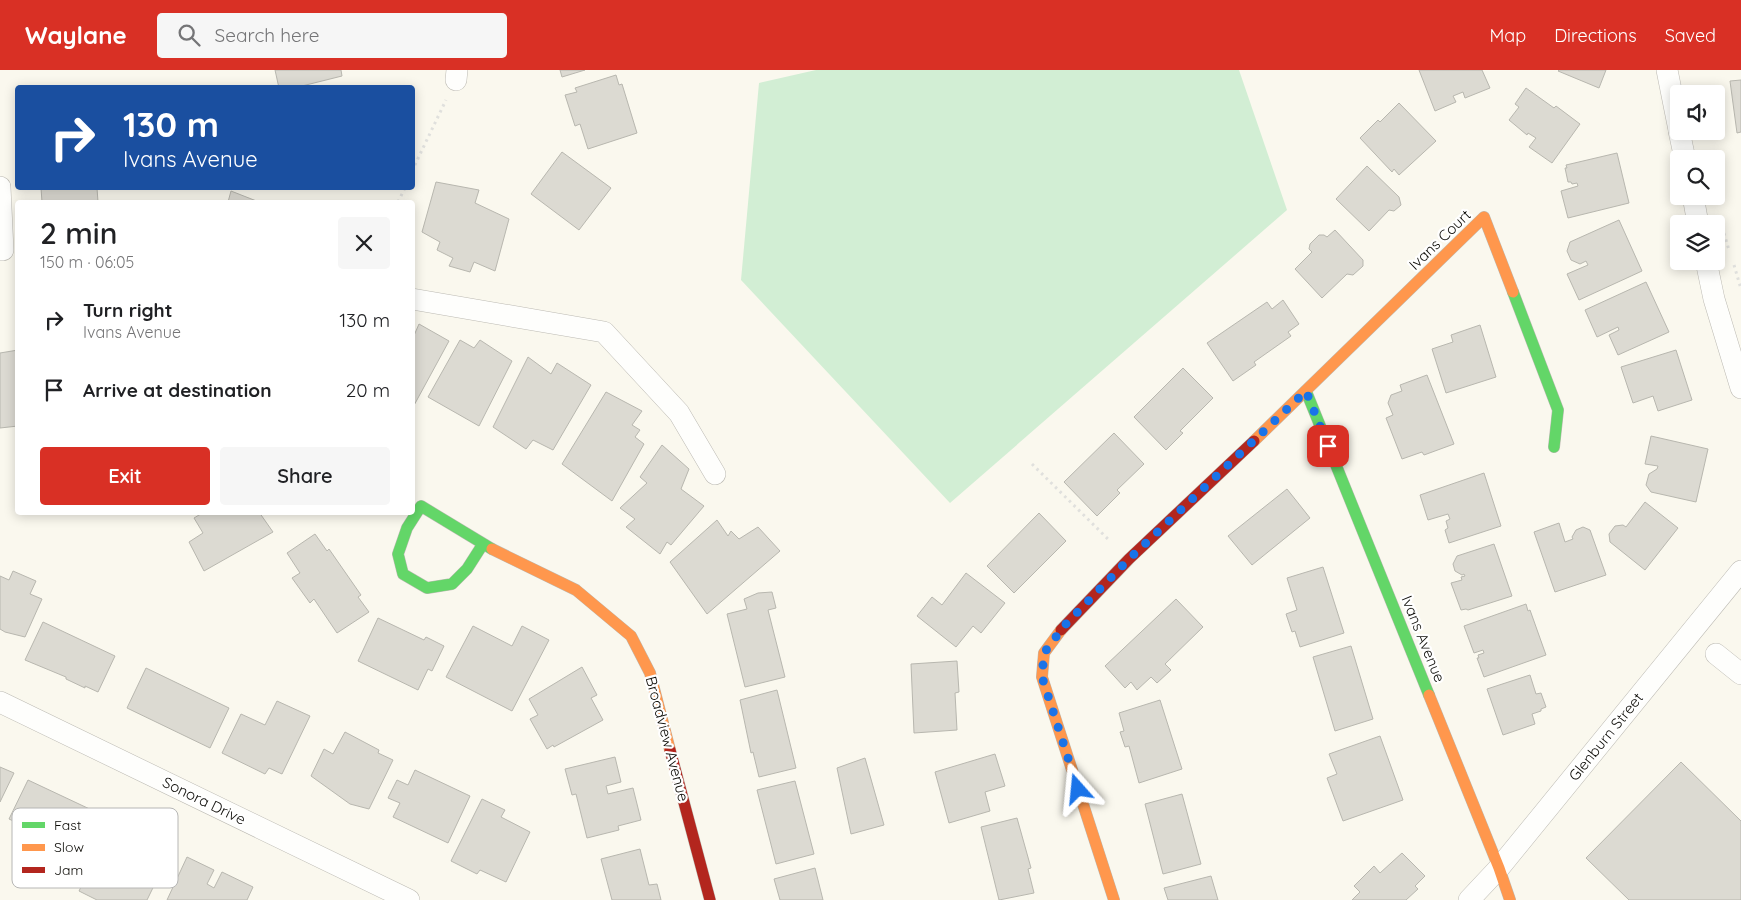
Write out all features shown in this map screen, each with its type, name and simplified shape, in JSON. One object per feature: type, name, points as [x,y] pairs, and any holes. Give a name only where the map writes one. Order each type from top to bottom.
[{"type":"street","points":[[1667,70],[1670,85]]},
{"type":"street","points":[[0,187],[3,250],[0,250]]},
{"type":"street","name":"Ivans Court","points":[[1306,391],[1484,218],[1558,410],[1554,447]]},
{"type":"street","points":[[1708,270],[1714,299],[1741,388]]},
{"type":"street","points":[[415,300],[604,332],[679,413],[715,474]]},
{"type":"street","points":[[1114,900],[1042,677],[1044,653],[1064,626],[1129,559],[1306,391]]},
{"type":"street","name":"Ivans Avenue","points":[[1306,391],[1499,868],[1510,900]]},
{"type":"street","name":"Broadview Avenue","points":[[416,504],[483,544],[576,590],[631,636],[650,673],[710,900]]},
{"type":"street","name":"Broadview Avenue","points":[[412,515],[398,554],[403,574],[427,588],[452,584],[467,569],[483,544]]},
{"type":"street","name":"Glenburn Street","points":[[1469,900],[1499,868],[1741,571]]},
{"type":"street","points":[[1716,654],[1741,674]]},
{"type":"street","name":"Sonora Drive","points":[[0,702],[409,900]]},
{"type":"path","points":[[415,164],[456,75]]},
{"type":"path","points":[[1725,238],[1729,252]]},
{"type":"path","points":[[1732,261],[1741,289]]},
{"type":"path","points":[[1032,464],[1129,559]]},
{"type":"green space","points":[[816,70],[1239,70],[1287,210],[950,503],[741,280],[759,83]]},
{"type":"building","points":[[275,70],[341,70],[342,76],[306,85],[278,85]]},
{"type":"building","points":[[560,70],[585,70],[562,77]]},
{"type":"building","points":[[1419,70],[1482,70],[1490,88],[1465,98],[1463,92],[1453,96],[1456,102],[1435,111]]},
{"type":"building","points":[[1559,70],[1606,70],[1599,88]]},
{"type":"building","points":[[616,75],[619,85],[622,84],[637,133],[588,149],[580,124],[575,126],[565,95],[577,92],[575,88]]},
{"type":"building","points":[[1741,80],[1741,132],[1737,133],[1730,81]]},
{"type":"building","points":[[1526,88],[1554,108],[1556,106],[1580,124],[1552,163],[1529,147],[1536,138],[1528,133],[1527,135],[1509,120],[1519,107],[1515,104]]},
{"type":"building","points":[[1399,103],[1436,141],[1399,175],[1394,169],[1392,172],[1360,138]]},
{"type":"building","points":[[562,152],[611,188],[579,230],[531,194]]},
{"type":"building","points":[[1617,153],[1629,203],[1568,218],[1561,191],[1578,186],[1577,183],[1572,184],[1568,182],[1566,165]]},
{"type":"building","points":[[1367,166],[1399,197],[1401,205],[1394,211],[1389,210],[1369,231],[1336,199]]},
{"type":"building","points":[[436,182],[479,190],[475,203],[509,219],[495,271],[474,262],[470,272],[449,266],[453,258],[437,250],[440,242],[422,232]]},
{"type":"building","points":[[41,190],[97,190],[98,200],[42,200]]},
{"type":"building","points":[[231,191],[254,200],[229,200]]},
{"type":"building","points":[[1619,220],[1642,271],[1579,300],[1567,274],[1588,265],[1586,261],[1580,264],[1571,260],[1567,251],[1570,242]]},
{"type":"building","points":[[1335,230],[1363,260],[1363,266],[1353,275],[1347,274],[1322,298],[1295,269],[1312,252],[1309,249],[1310,244],[1319,235],[1327,237]]},
{"type":"building","points":[[1646,282],[1669,332],[1618,355],[1609,335],[1619,330],[1618,327],[1597,337],[1585,310]]},
{"type":"building","points":[[1283,300],[1299,324],[1288,332],[1291,336],[1254,362],[1256,365],[1233,381],[1207,343],[1267,302],[1272,309]]},
{"type":"building","points":[[419,324],[449,341],[415,403],[415,333]]},
{"type":"building","points":[[1480,325],[1496,377],[1446,393],[1432,349],[1453,342],[1451,335]]},
{"type":"building","points":[[460,340],[474,348],[480,340],[512,361],[479,426],[428,397]]},
{"type":"building","points":[[15,350],[15,426],[0,428],[0,353]]},
{"type":"building","points":[[1676,350],[1692,400],[1658,411],[1653,396],[1633,403],[1621,367]]},
{"type":"building","points":[[528,357],[551,374],[557,363],[591,385],[553,450],[533,440],[526,449],[493,427]]},
{"type":"building","points":[[1183,368],[1213,398],[1180,431],[1183,433],[1166,450],[1134,417]]},
{"type":"building","points":[[1427,375],[1454,444],[1424,455],[1422,452],[1402,459],[1386,418],[1393,415],[1388,403],[1391,395],[1402,391],[1400,385]]},
{"type":"building","points":[[606,392],[642,411],[632,425],[640,430],[635,437],[644,444],[612,501],[562,464]]},
{"type":"building","points":[[1114,433],[1144,464],[1117,490],[1120,493],[1097,516],[1064,482]]},
{"type":"building","points":[[1651,436],[1708,449],[1696,502],[1651,492],[1646,485],[1649,474],[1657,469],[1658,466],[1645,464]]},
{"type":"building","points":[[662,445],[689,469],[681,489],[704,506],[671,545],[667,542],[660,554],[626,527],[635,519],[620,508],[647,483],[640,477]]},
{"type":"building","points":[[1484,473],[1501,526],[1449,543],[1445,530],[1448,528],[1446,521],[1450,519],[1448,514],[1428,520],[1420,495]]},
{"type":"building","points":[[1287,489],[1310,518],[1252,565],[1228,536]]},
{"type":"building","points":[[1645,502],[1678,528],[1645,570],[1610,542],[1609,534],[1615,526],[1623,525],[1626,527]]},
{"type":"building","points":[[1039,513],[1066,541],[1014,593],[987,566]]},
{"type":"building","points":[[199,515],[261,515],[273,532],[204,571],[189,542],[203,533],[194,518]]},
{"type":"building","points":[[717,520],[728,536],[731,531],[739,539],[758,527],[780,551],[707,614],[670,562]]},
{"type":"building","points":[[1559,523],[1565,542],[1573,539],[1572,537],[1576,530],[1583,527],[1590,530],[1606,575],[1555,592],[1534,532]]},
{"type":"building","points":[[315,534],[327,551],[329,549],[361,595],[358,597],[369,612],[337,633],[314,599],[310,603],[292,578],[300,573],[287,553]]},
{"type":"building","points":[[1494,544],[1512,596],[1468,610],[1461,610],[1451,583],[1462,580],[1461,577],[1465,576],[1455,571],[1453,564],[1457,556]]},
{"type":"building","points":[[1323,567],[1344,633],[1300,647],[1295,631],[1292,632],[1286,614],[1297,610],[1287,578]]},
{"type":"building","points":[[13,571],[36,581],[30,594],[42,599],[25,637],[0,629],[0,576],[9,580]]},
{"type":"building","points":[[966,573],[1005,603],[981,633],[973,626],[956,647],[917,616],[932,597],[942,605]]},
{"type":"building","points":[[772,592],[776,608],[768,610],[785,677],[745,687],[727,614],[747,609],[744,599],[758,593]]},
{"type":"building","points":[[1176,599],[1203,627],[1165,664],[1171,670],[1157,683],[1151,677],[1137,690],[1131,682],[1125,688],[1105,666]]},
{"type":"building","points":[[1526,604],[1528,611],[1530,610],[1546,655],[1484,677],[1477,658],[1479,658],[1478,655],[1484,653],[1483,650],[1474,653],[1464,626]]},
{"type":"building","points":[[378,618],[424,640],[426,637],[444,646],[432,671],[428,669],[418,690],[358,661]]},
{"type":"building","points":[[43,622],[115,656],[98,692],[85,686],[85,688],[66,679],[66,677],[25,660]]},
{"type":"building","points":[[473,626],[512,646],[522,626],[549,640],[512,711],[446,677]]},
{"type":"building","points":[[1351,646],[1373,719],[1335,731],[1313,657]]},
{"type":"building","points":[[957,661],[959,692],[955,693],[957,730],[914,733],[911,664]]},
{"type":"building","points":[[582,667],[597,695],[591,698],[603,720],[547,749],[530,719],[538,715],[529,699]]},
{"type":"building","points":[[146,668],[229,708],[210,748],[127,708]]},
{"type":"building","points":[[1530,675],[1536,694],[1541,693],[1546,707],[1532,714],[1535,724],[1503,735],[1487,689]]},
{"type":"building","points":[[777,690],[796,768],[759,777],[753,752],[751,753],[740,700]]},
{"type":"building","points":[[1160,700],[1182,769],[1139,783],[1129,746],[1125,747],[1120,732],[1124,731],[1119,713]]},
{"type":"building","points":[[277,701],[310,716],[282,774],[269,768],[265,774],[222,753],[241,714],[265,725]]},
{"type":"building","points":[[345,732],[379,750],[378,753],[393,760],[369,809],[350,804],[311,776],[324,749],[333,754]]},
{"type":"building","points":[[1380,736],[1403,800],[1343,821],[1327,778],[1337,774],[1329,754]]},
{"type":"building","points":[[995,754],[1005,786],[985,792],[990,811],[949,823],[935,772]]},
{"type":"building","points":[[615,757],[621,782],[606,786],[608,794],[633,788],[641,820],[618,826],[619,830],[587,838],[576,794],[572,795],[565,769]]},
{"type":"building","points":[[865,758],[884,825],[851,834],[837,768]]},
{"type":"building","points":[[1681,762],[1741,821],[1741,900],[1629,900],[1586,858]]},
{"type":"building","points":[[0,767],[14,773],[0,802]]},
{"type":"building","points":[[415,770],[470,796],[448,843],[393,817],[400,803],[388,798],[397,780],[408,785]]},
{"type":"building","points":[[28,780],[88,808],[14,808]]},
{"type":"building","points":[[795,781],[814,854],[776,864],[757,790]]},
{"type":"building","points":[[1182,794],[1201,864],[1163,874],[1145,804]]},
{"type":"building","points":[[482,799],[505,810],[501,817],[530,832],[506,882],[480,870],[477,874],[451,861]]},
{"type":"building","points":[[1017,818],[1031,868],[1028,869],[1034,893],[999,900],[981,827]]},
{"type":"building","points":[[640,849],[649,885],[657,884],[661,900],[612,900],[601,859]]},
{"type":"building","points":[[1402,853],[1425,876],[1415,886],[1418,889],[1406,900],[1352,900],[1360,892],[1354,886],[1374,866],[1380,873]]},
{"type":"building","points":[[187,857],[214,870],[207,884],[214,888],[222,872],[253,887],[247,900],[167,900],[173,888],[178,888],[178,876]]},
{"type":"building","points":[[815,868],[823,900],[780,900],[774,879]]},
{"type":"building","points":[[1211,876],[1218,900],[1168,900],[1164,888]]},
{"type":"building","points":[[81,888],[153,888],[147,900],[97,900],[79,891]]},
{"type":"traffic: fast","points":[[1513,292],[1558,410],[1554,447]]},
{"type":"traffic: fast","points":[[1306,391],[1429,695]]},
{"type":"traffic: fast","points":[[483,544],[467,569],[452,584],[427,588],[403,574],[398,554],[407,528],[421,506],[492,549]]},
{"type":"traffic: slow","points":[[1254,441],[1484,217],[1513,292]]},
{"type":"traffic: slow","points":[[492,549],[576,590],[631,636],[650,673],[670,750]]},
{"type":"traffic: slow","points":[[1061,630],[1044,653],[1042,677],[1114,900]]},
{"type":"traffic: slow","points":[[1429,695],[1499,868],[1510,900]]},
{"type":"traffic: jam","points":[[1061,630],[1129,559],[1254,441]]},
{"type":"traffic: jam","points":[[670,750],[710,900]]},
{"type":"route","points":[[1078,789],[1042,677],[1044,653],[1064,626],[1129,559],[1306,391],[1328,446]]}]
